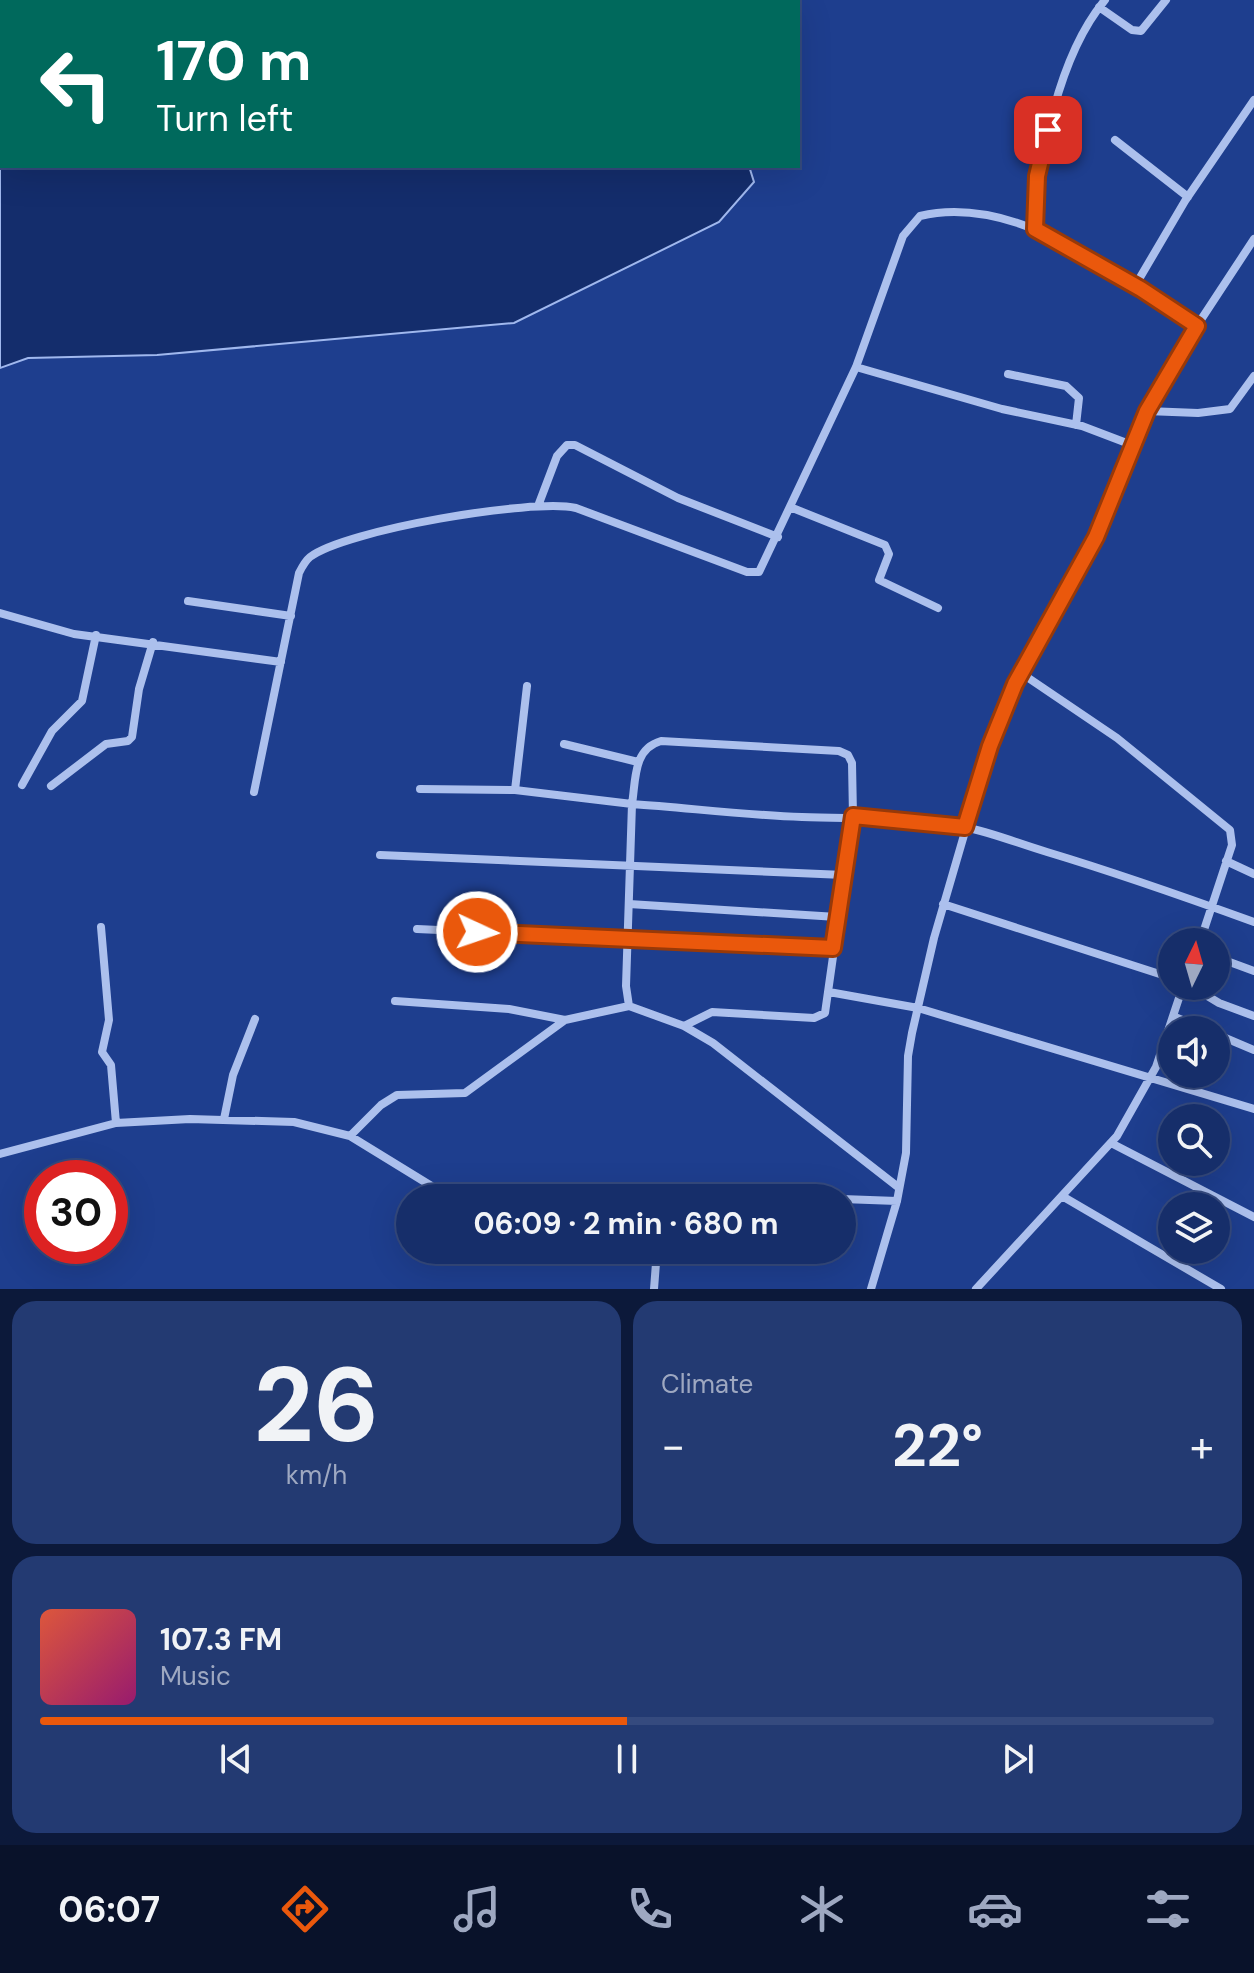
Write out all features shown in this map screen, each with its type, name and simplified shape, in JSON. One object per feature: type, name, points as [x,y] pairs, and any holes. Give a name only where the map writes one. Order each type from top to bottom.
[{"type":"street","points":[[1035,229],[1043,145],[1087,24],[1102,4],[1132,30],[1141,31],[1166,0]]},
{"type":"street","points":[[1135,286],[1188,197],[1254,100]]},
{"type":"street","points":[[1115,140],[1188,197]]},
{"type":"street","points":[[254,792],[299,573],[311,556],[430,520],[538,506],[576,508],[754,573],[763,569],[856,367],[903,236],[920,216],[946,211],[981,213],[1035,229],[1135,286],[1197,326]]},
{"type":"street","points":[[871,1289],[897,1201],[906,1153],[908,1056],[918,1008],[943,904],[990,746],[1021,673],[1096,537],[1147,411],[1197,326],[1254,239]]},
{"type":"street","points":[[856,367],[1002,409],[1076,425],[1132,445]]},
{"type":"street","points":[[1008,374],[1072,388],[1079,398],[1076,425]]},
{"type":"street","points":[[1147,411],[1198,413],[1230,409],[1254,376]]},
{"type":"street","points":[[538,506],[557,456],[567,445],[575,445],[678,498],[778,537]]},
{"type":"street","points":[[790,507],[885,545],[889,554],[879,580],[938,608]]},
{"type":"street","points":[[188,601],[291,616]]},
{"type":"street","points":[[0,613],[66,632],[281,662]]},
{"type":"street","points":[[22,785],[52,731],[82,701],[96,635]]},
{"type":"street","points":[[51,786],[106,744],[128,741],[132,737],[139,689],[153,642]]},
{"type":"street","points":[[1021,673],[1117,738],[1224,823],[1232,836],[1204,928]]},
{"type":"street","points":[[515,790],[527,686]]},
{"type":"street","points":[[629,1006],[632,804],[638,762],[645,748],[661,741],[839,751],[848,755],[852,763],[853,816],[827,1008],[818,1018],[712,1012],[684,1026]]},
{"type":"street","points":[[564,744],[638,762]]},
{"type":"street","points":[[420,789],[515,790],[632,804],[803,817],[853,816],[965,827],[1254,922]]},
{"type":"street","points":[[380,855],[844,875]]},
{"type":"street","points":[[1226,861],[1254,874]]},
{"type":"street","points":[[629,904],[837,917]]},
{"type":"street","points":[[943,904],[1158,973]]},
{"type":"street","points":[[101,927],[109,1020],[102,1052],[112,1068],[116,1123]]},
{"type":"street","points":[[417,929],[833,948]]},
{"type":"street","points":[[1230,962],[1254,971]]},
{"type":"street","points":[[829,992],[918,1008],[1254,1109]]},
{"type":"street","points":[[1220,1000],[1254,1016]]},
{"type":"street","points":[[395,1001],[509,1009],[565,1020]]},
{"type":"street","points":[[350,1136],[381,1105],[397,1095],[454,1095],[477,1088],[565,1020],[576,1015],[629,1006],[684,1026],[725,1052],[898,1187]]},
{"type":"street","points":[[224,1119],[233,1075],[255,1019]]},
{"type":"street","points":[[1230,1040],[1254,1050]]},
{"type":"street","points":[[976,1289],[1111,1143],[1152,1076],[1158,1061]]},
{"type":"street","points":[[0,1154],[116,1123],[224,1119],[294,1122],[350,1136],[428,1184]]},
{"type":"street","points":[[1111,1143],[1254,1217]]},
{"type":"street","points":[[1062,1196],[1221,1289]]},
{"type":"street","points":[[856,1200],[897,1201]]},
{"type":"street","points":[[654,1289],[656,1264]]},
{"type":"water","points":[[0,168],[750,168],[754,182],[719,222],[514,323],[157,355],[28,358],[0,368]]},
{"type":"route","points":[[477,932],[833,948],[853,816],[878,816],[965,827],[990,746],[1015,684],[1096,537],[1147,411],[1197,326],[1141,289],[1035,229],[1037,176],[1048,130]]}]
